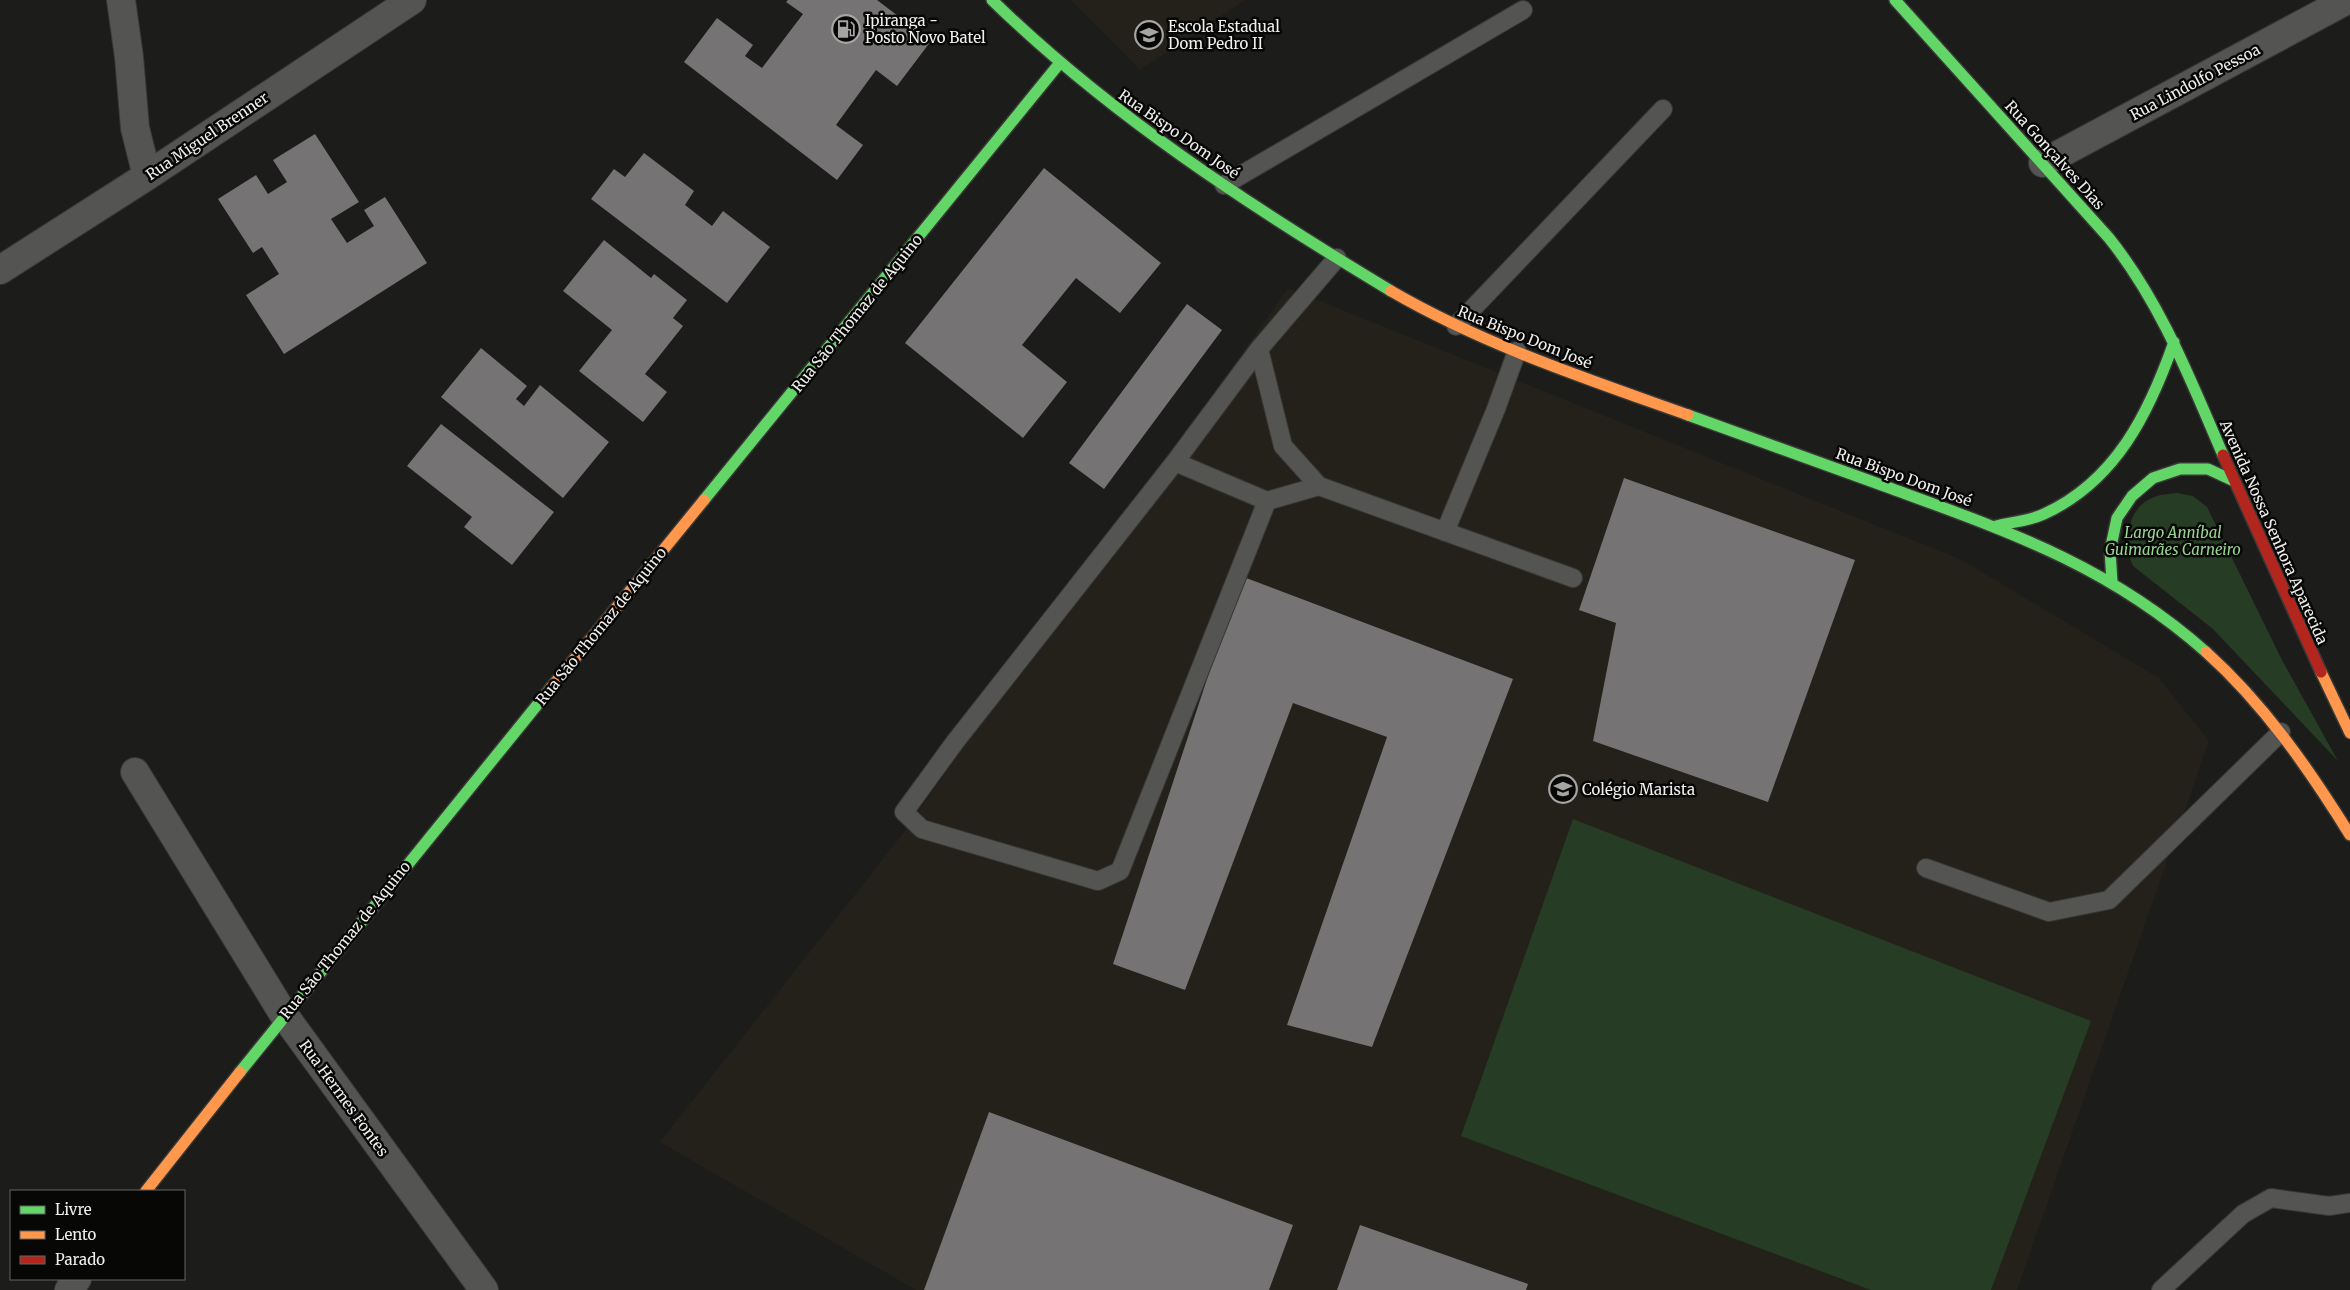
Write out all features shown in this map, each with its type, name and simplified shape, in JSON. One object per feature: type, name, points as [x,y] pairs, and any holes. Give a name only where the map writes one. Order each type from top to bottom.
[{"type":"main road","name":"Rua Bispo Dom José","points":[[992,0],[1059,64],[1224,185],[1397,295],[1456,326],[1517,351],[1996,526],[2112,580]]},
{"type":"main road","name":"Rua Gonçalves Dias","points":[[1895,0],[2043,163],[2132,267],[2155,305],[2174,342]]},
{"type":"main road","name":"Rua São Thomaz de Aquino","points":[[147,1190],[284,1015],[1059,64]]},
{"type":"main road","name":"Avenida Nossa Senhora Aparecida","points":[[2174,342],[2301,631],[2350,733]]},
{"type":"main road","points":[[1996,526],[2050,511],[2074,499],[2104,473],[2137,431],[2157,392],[2174,342]]},
{"type":"main road","points":[[2234,481],[2208,469],[2180,468],[2153,478],[2132,496],[2117,518],[2110,551],[2112,580],[2153,608],[2196,642],[2234,680],[2281,732],[2313,775],[2350,835]]},
{"type":"street","points":[[121,0],[135,128],[148,176]]},
{"type":"street","name":"Rua Miguel Brenner","points":[[0,270],[148,176],[412,0]]},
{"type":"street","name":"Rua Lindolfo Pessoa","points":[[2043,163],[2347,0]]},
{"type":"street","name":"Rua Hermes Fontes","points":[[135,772],[284,1015],[484,1290]]},
{"type":"lane","points":[[1224,185],[1523,10]]},
{"type":"lane","points":[[1456,326],[1663,109]]},
{"type":"lane","points":[[1267,501],[1120,871],[1098,881],[922,829],[904,812],[961,734],[1174,462],[1259,349],[1337,258]]},
{"type":"lane","points":[[1259,349],[1283,446],[1319,486],[1573,578]]},
{"type":"lane","points":[[1445,532],[1496,409],[1517,351]]},
{"type":"lane","points":[[1174,462],[1267,501],[1319,486]]},
{"type":"lane","points":[[1926,868],[2049,912],[2109,900],[2281,732]]},
{"type":"lane","points":[[2161,1290],[2243,1214],[2271,1198],[2329,1206],[2350,1203]]},
{"type":"shaded area","name":"Escola Estadual Dom Pedro II","points":[[1071,0],[1245,0],[1140,70]]},
{"type":"shaded area","name":"Colégio Marista","points":[[1288,288],[1962,560],[2159,678],[2209,741],[2017,1290],[916,1290],[660,1142],[901,836]]},
{"type":"green space","name":"Largo Anníbal Guimarães Carneiro","points":[[2177,493],[2193,496],[2207,507],[2282,660],[2338,761],[2213,629],[2133,566],[2128,546],[2128,536],[2133,516],[2139,507],[2147,501],[2159,495]]},
{"type":"green space","points":[[1573,819],[2091,1021],[1991,1290],[1871,1290],[1461,1136]]},
{"type":"building","points":[[788,0],[877,0],[931,41],[897,86],[876,70],[836,125],[863,145],[837,180],[684,62],[717,18],[753,45],[745,56],[762,68],[803,14],[786,2]]},
{"type":"building","points":[[315,134],[359,202],[331,219],[347,243],[374,226],[364,210],[385,197],[427,263],[284,354],[246,295],[279,274],[262,247],[253,253],[218,199],[256,175],[268,194],[287,182],[273,160]]},
{"type":"building","points":[[644,153],[694,191],[685,205],[712,226],[723,211],[770,247],[727,303],[591,199],[614,169],[625,177]]},
{"type":"building","points":[[1044,168],[1161,263],[1120,313],[1076,278],[1022,345],[1067,382],[1023,438],[905,343]]},
{"type":"building","points":[[604,240],[651,278],[654,274],[687,300],[673,318],[683,326],[645,374],[667,392],[643,422],[579,371],[612,330],[563,291]]},
{"type":"building","points":[[1187,304],[1222,330],[1104,489],[1069,463]]},
{"type":"building","points":[[481,348],[527,386],[516,399],[524,406],[540,385],[609,442],[563,498],[441,397]]},
{"type":"building","points":[[441,424],[554,512],[512,565],[464,527],[472,517],[407,466]]},
{"type":"building","points":[[1624,478],[1855,560],[1768,802],[1593,741],[1616,623],[1579,610]]},
{"type":"building","points":[[1241,576],[1513,679],[1372,1047],[1287,1025],[1387,737],[1293,703],[1185,990],[1113,964]]},
{"type":"building","points":[[989,1112],[1293,1225],[1269,1290],[924,1290]]},
{"type":"building","points":[[1360,1225],[1528,1284],[1526,1290],[1337,1290]]},
{"type":"traffic: fast","points":[[992,0],[1084,82],[1183,157],[1286,226],[1391,291]]},
{"type":"traffic: fast","points":[[1895,0],[2109,238],[2144,289],[2159,315],[2186,370],[2223,455]]},
{"type":"traffic: fast","points":[[704,500],[1059,64]]},
{"type":"traffic: fast","points":[[1996,526],[2044,514],[2069,500],[2091,483],[2110,464],[2127,442],[2141,419],[2174,342]]},
{"type":"traffic: fast","points":[[1688,415],[1974,519],[2055,553],[2094,573],[2132,596],[2169,622],[2206,652]]},
{"type":"traffic: fast","points":[[2112,581],[2110,551],[2117,518],[2132,496],[2153,478],[2180,469],[2208,469],[2234,481]]},
{"type":"traffic: fast","points":[[240,1072],[550,689]]},
{"type":"traffic: slow","points":[[1391,291],[1462,328],[1536,360],[1688,415]]},
{"type":"traffic: slow","points":[[550,689],[704,500]]},
{"type":"traffic: slow","points":[[2206,652],[2266,715],[2302,762],[2350,835]]},
{"type":"traffic: slow","points":[[2321,672],[2350,733]]},
{"type":"traffic: slow","points":[[147,1190],[240,1072]]},
{"type":"traffic: jam","points":[[2223,455],[2321,672]]},
{"type":"place","name":"Ipiranga - Posto Novo Batel","points":[[846,29]]},
{"type":"place","name":"Escola Estadual Dom Pedro II","points":[[1149,35]]},
{"type":"place","name":"Colégio Marista","points":[[1563,789]]}]
